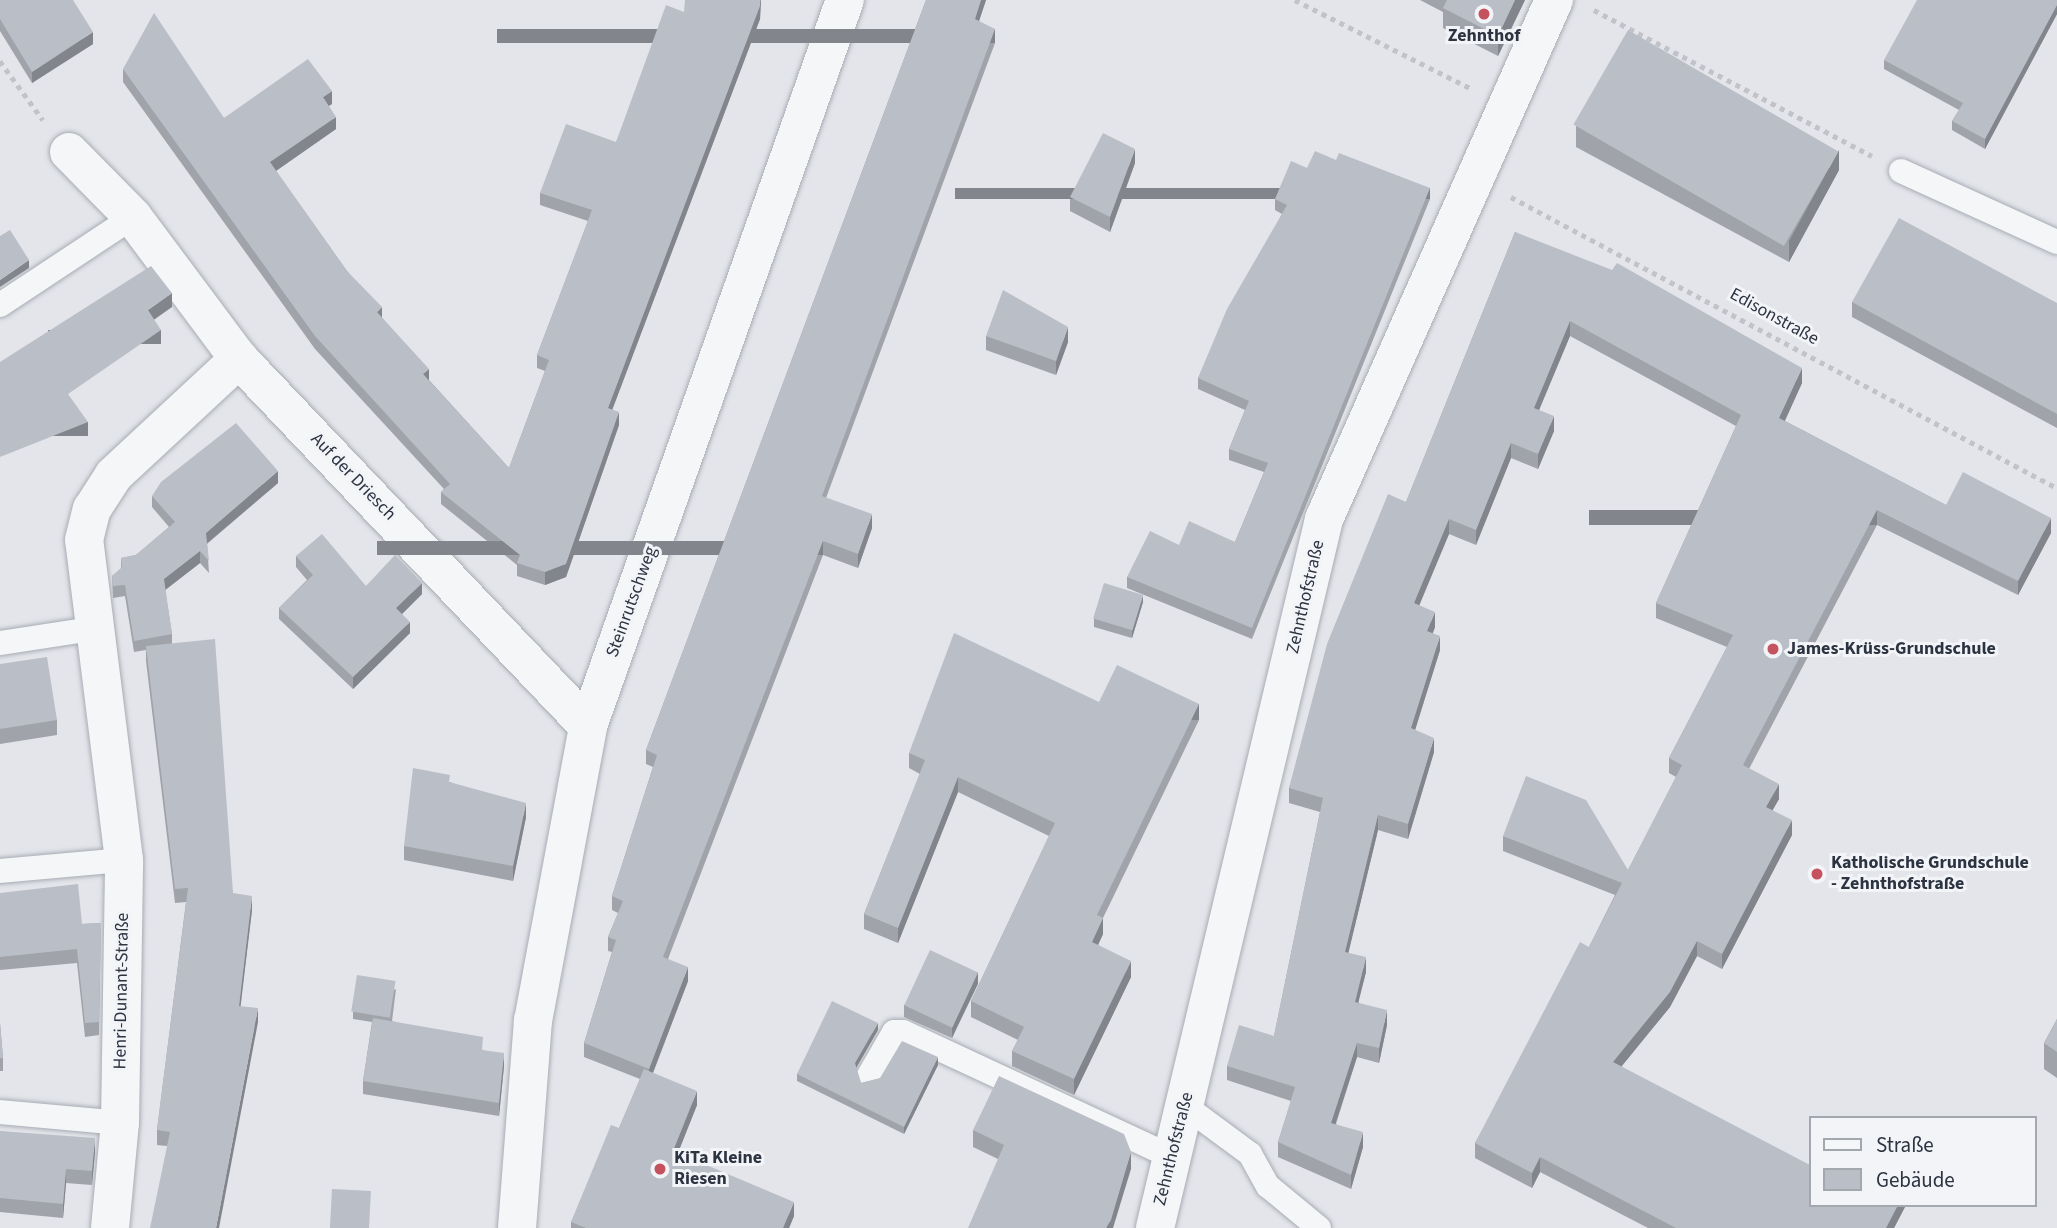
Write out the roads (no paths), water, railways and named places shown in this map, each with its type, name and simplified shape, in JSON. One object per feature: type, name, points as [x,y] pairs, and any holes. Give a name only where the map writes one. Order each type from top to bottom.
[{"type":"street","name":"Steinrutschweg","points":[[517,1228],[533,1021],[588,726],[845,0]]},
{"type":"street","name":"Zehnthofstraße","points":[[1155,1228],[1324,519],[1505,106],[1571,3]]},
{"type":"street","name":"Auf der Driesch","points":[[69,152],[132,217],[239,359],[588,726]]},
{"type":"street","name":"Henri-Dunant-Straße","points":[[110,1228],[120,1123],[124,859],[92,629],[84,540],[92,509],[114,475],[239,359]]},
{"type":"lane","points":[[1901,172],[2057,242]]},
{"type":"lane","points":[[0,305],[132,217]]},
{"type":"lane","points":[[0,643],[92,629]]},
{"type":"lane","points":[[0,871],[124,859]]},
{"type":"lane","points":[[868,1077],[894,1032],[903,1032],[1172,1157]]},
{"type":"lane","points":[[1185,1105],[1250,1154],[1268,1186],[1319,1228]]},
{"type":"lane","points":[[0,1112],[120,1123]]},
{"type":"place","name":"Zehnthof","points":[[1484,14]]},
{"type":"place","name":"James-Krüss-Grundschule","points":[[1773,649]]},
{"type":"place","name":"Katholische Grundschule - Zehnthofstraße","points":[[1817,874]]},
{"type":"place","name":"KiTa Kleine Riesen","points":[[660,1169]]}]
